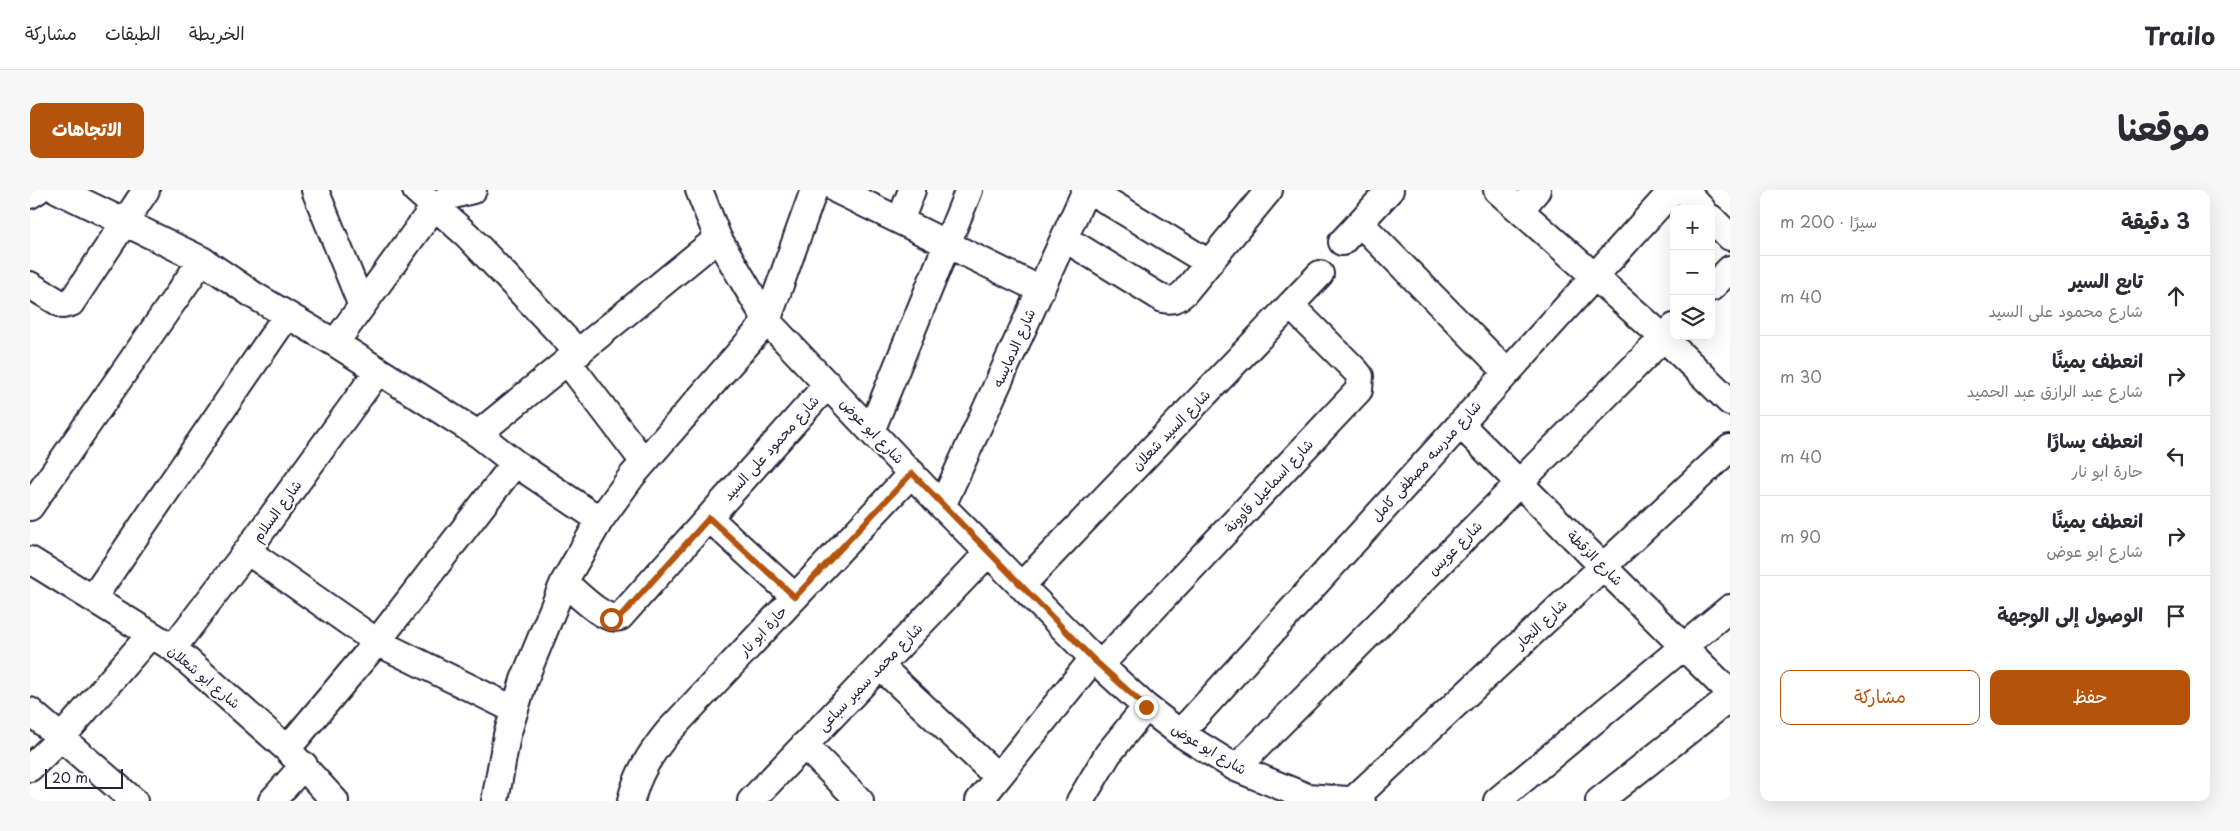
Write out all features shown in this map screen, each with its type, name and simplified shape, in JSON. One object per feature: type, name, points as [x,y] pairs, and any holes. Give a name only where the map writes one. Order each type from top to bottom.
[{"type":"street","points":[[30,195],[38,190]]},
{"type":"street","points":[[58,190],[202,260],[255,296],[335,343],[478,434],[515,463],[600,520]]},
{"type":"street","points":[[314,190],[362,306]]},
{"type":"street","points":[[426,198],[450,196],[474,190]]},
{"type":"street","points":[[495,801],[507,735],[524,680],[564,582],[600,520],[632,476],[768,321],[814,190]]},
{"type":"street","points":[[837,190],[1041,290]]},
{"type":"street","points":[[900,221],[912,190]]},
{"type":"street","points":[[871,431],[969,190]]},
{"type":"street","points":[[1087,190],[1209,262]]},
{"type":"street","name":"شارع الدمايسه","points":[[942,506],[1087,190]]},
{"type":"street","points":[[1064,238],[1163,299],[1171,301],[1179,298],[1269,190]]},
{"type":"street","points":[[1390,190],[1351,232],[1507,372]]},
{"type":"street","points":[[1498,190],[1594,278],[1669,332],[1730,402]]},
{"type":"street","points":[[1520,210],[1537,190]]},
{"type":"street","name":"شارع مدرسه مصطفى كامل","points":[[1180,733],[1673,190]]},
{"type":"street","points":[[1684,190],[1698,205]]},
{"type":"street","points":[[30,286],[63,304],[71,303],[124,223],[142,192]]},
{"type":"street","name":"شارع ابو عوض","points":[[706,196],[718,238],[768,321],[942,506],[1096,662],[1146,707],[1180,733],[1236,768],[1307,799],[1357,800]]},
{"type":"street","points":[[335,343],[362,306],[426,198]]},
{"type":"street","points":[[426,198],[467,235],[573,357],[644,462]]},
{"type":"street","points":[[1715,222],[1730,237]]},
{"type":"street","points":[[478,434],[718,238]]},
{"type":"street","points":[[30,507],[202,260]]},
{"type":"street","points":[[1715,284],[1730,269]]},
{"type":"street","name":"شارع السيد شعلان","points":[[1021,586],[1320,274]]},
{"type":"street","name":"شارع اسماعيل قاوونة","points":[[1096,662],[1359,390],[1360,376],[1356,371],[1290,305]]},
{"type":"street","points":[[93,598],[287,315]]},
{"type":"street","name":"شارع عويس","points":[[1236,768],[1669,332]]},
{"type":"street","name":"شارع السلام","points":[[173,648],[247,551],[378,371]]},
{"type":"street","name":"شارع محمود على السيد","points":[[564,582],[606,617],[616,619],[620,617],[828,384]]},
{"type":"street","name":"شارع الزقطة","points":[[1460,424],[1730,693]]},
{"type":"street","name":"شارع النجار","points":[[1357,800],[1730,448]]},
{"type":"street","points":[[272,801],[295,757],[377,642],[515,463]]},
{"type":"street","name":"حارة ابو نار","points":[[631,801],[642,770],[658,744],[912,473]]},
{"type":"street","points":[[709,518],[795,597]]},
{"type":"street","points":[[247,551],[377,642],[515,710]]},
{"type":"street","name":"شارع محمد سمير سباعى","points":[[751,801],[988,553]]},
{"type":"street","name":"شارع ابو شعلان","points":[[30,560],[173,648],[295,757],[335,801]]},
{"type":"street","points":[[1497,801],[1730,608]]},
{"type":"street","points":[[30,768],[62,737],[150,635]]},
{"type":"street","points":[[979,801],[1096,662]]},
{"type":"street","points":[[880,666],[998,777]]},
{"type":"street","points":[[1599,801],[1730,698]]},
{"type":"street","points":[[1080,801],[1108,754],[1146,707]]},
{"type":"street","points":[[30,711],[134,801]]},
{"type":"street","points":[[804,745],[860,801]]},
{"type":"route","points":[[611,619],[616,619],[623,614],[709,518],[795,597],[912,473],[942,506],[1093,659],[1146,707]]}]
